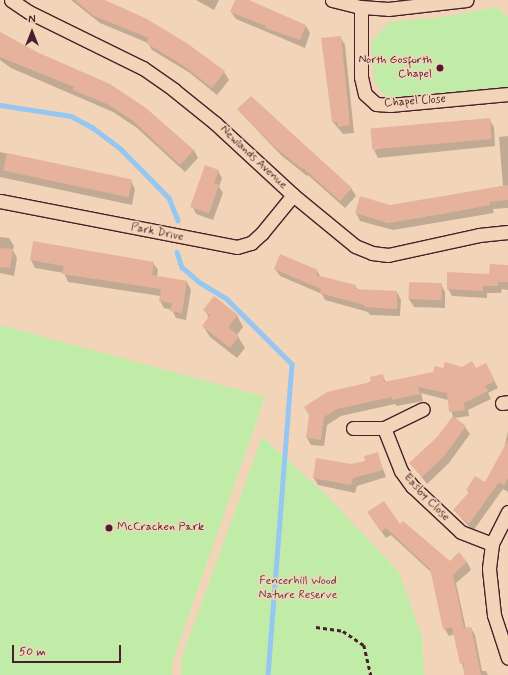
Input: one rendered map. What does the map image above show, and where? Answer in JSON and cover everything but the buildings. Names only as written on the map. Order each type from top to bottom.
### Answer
[{"type":"street","name":"Newlands Avenue","points":[[11,0],[29,12],[143,68],[215,123],[293,195],[355,246],[372,253],[402,254],[479,235],[508,232]]},
{"type":"street","points":[[332,0],[361,7],[395,9],[466,0]]},
{"type":"street","name":"Chapel Close","points":[[361,7],[361,77],[365,94],[376,104],[390,105],[508,94]]},
{"type":"street","name":"Park Drive","points":[[0,201],[237,247],[251,243],[262,233],[293,195]]},
{"type":"street","points":[[353,428],[384,428],[423,409]]},
{"type":"street","name":"Easby Close","points":[[384,428],[401,471],[412,486],[461,532],[492,544]]},
{"type":"street","points":[[508,512],[492,544],[490,569],[491,598],[508,658]]},
{"type":"path","points":[[316,627],[343,631],[364,645],[371,675]]},
{"type":"green space","points":[[497,7],[508,17],[508,90],[396,100],[381,92],[374,80],[371,43],[389,22],[444,17]]},
{"type":"green space","name":"McCracken Park","points":[[0,325],[265,397],[173,660],[172,675],[0,675]]},
{"type":"green space","name":"Fencerhill Wood Nature Reserve","points":[[262,437],[324,493],[399,572],[422,637],[424,675],[181,675],[182,657]]},
{"type":"waterway","points":[[0,105],[71,116],[92,127],[121,149],[169,198],[178,220]]},
{"type":"waterway","points":[[177,252],[182,267],[199,282],[226,298],[292,364],[268,675]]},
{"type":"place","name":"North Gosforth Chapel","points":[[440,68]]},
{"type":"place","name":"McCracken Park","points":[[109,528]]}]
